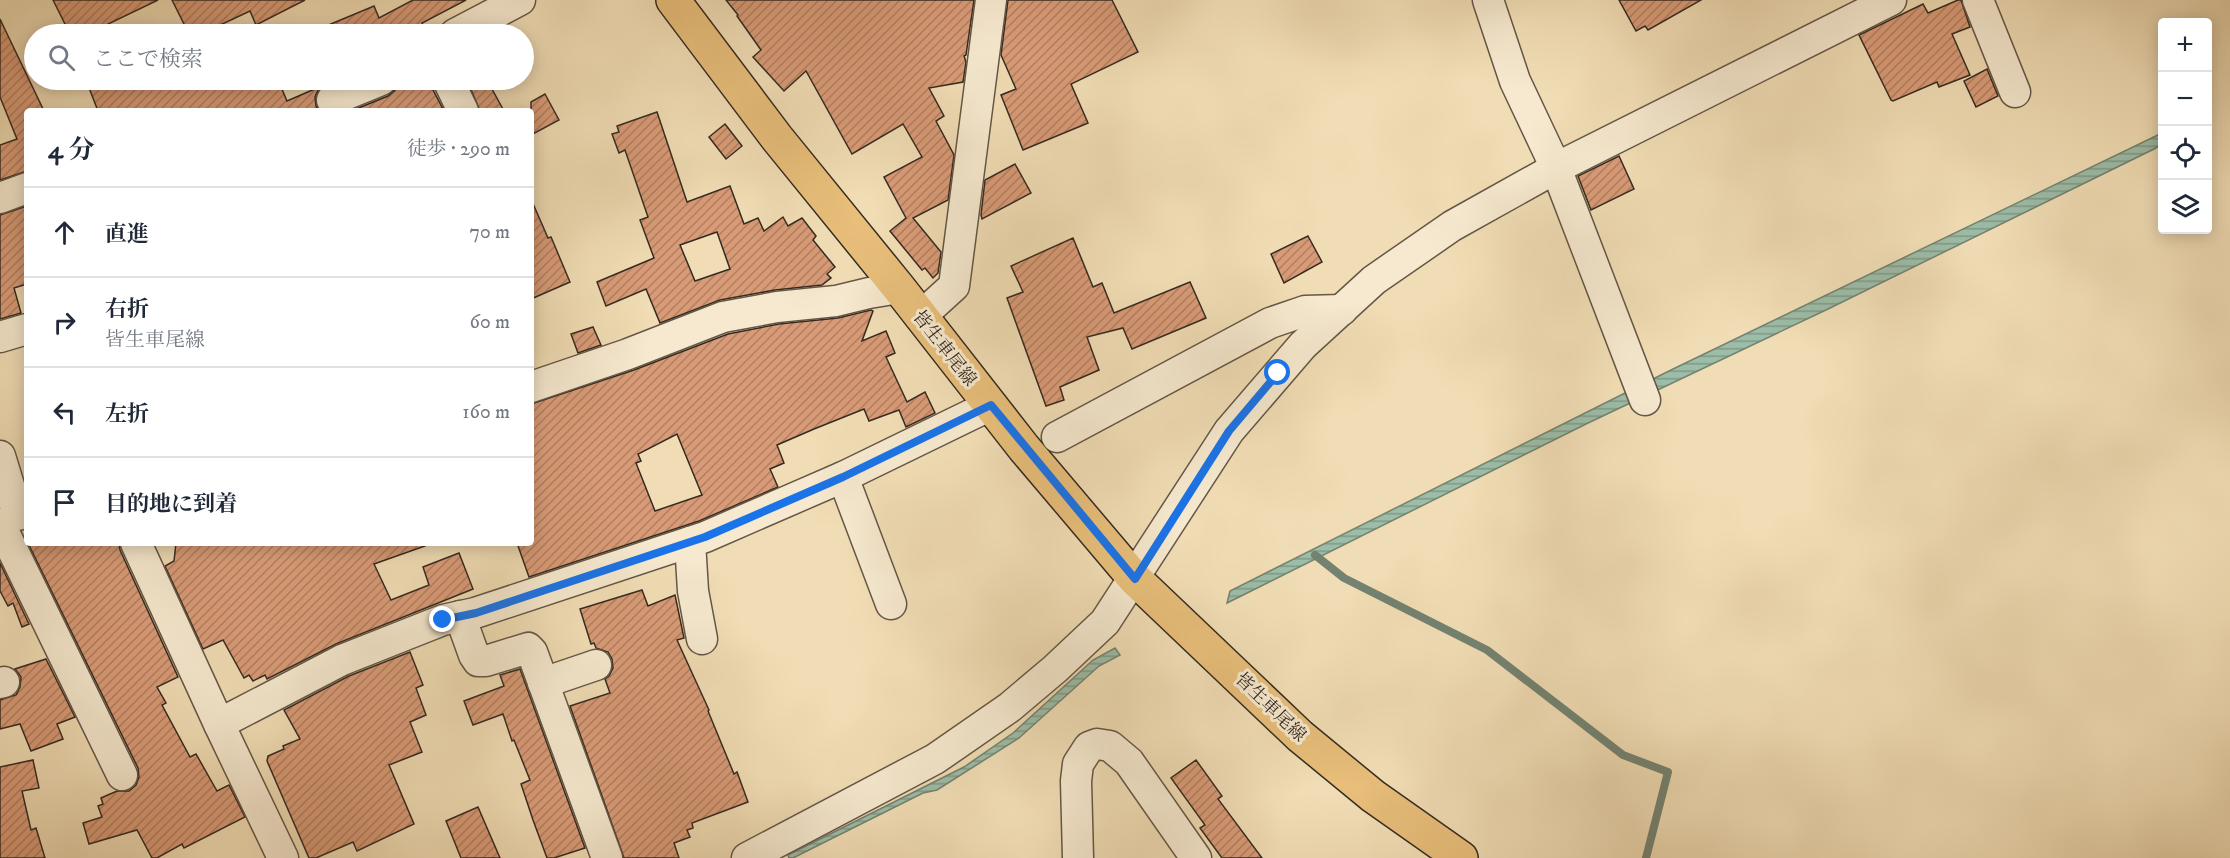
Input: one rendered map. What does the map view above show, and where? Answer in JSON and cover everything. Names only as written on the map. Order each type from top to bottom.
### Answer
[{"type":"main road","name":"皆生車尾線","points":[[673,0],[777,138],[991,405],[1135,579],[1300,736],[1373,796],[1461,858]]},
{"type":"street","points":[[474,24],[520,0]]},
{"type":"street","points":[[920,317],[954,286],[991,0]]},
{"type":"street","points":[[1488,0],[1515,81],[1556,168],[1640,389]]},
{"type":"street","points":[[753,857],[935,759],[1010,707],[1105,622],[1229,431],[1303,345],[1374,280],[1452,226],[1556,168],[1891,0]]},
{"type":"street","points":[[1978,0],[2016,92]]},
{"type":"street","points":[[332,100],[356,90]]},
{"type":"street","points":[[453,90],[462,108]]},
{"type":"street","points":[[0,198],[24,189]]},
{"type":"street","points":[[534,377],[723,317],[836,301],[899,288]]},
{"type":"street","points":[[1057,437],[1270,324],[1305,311],[1342,310]]},
{"type":"street","points":[[0,337],[24,330]]},
{"type":"street","points":[[219,724],[342,660],[443,620],[476,613],[690,542],[843,477],[991,405]]},
{"type":"street","points":[[0,456],[11,518],[122,775]]},
{"type":"street","points":[[843,477],[891,604]]},
{"type":"street","points":[[690,542],[693,591],[702,639]]},
{"type":"street","points":[[137,546],[219,724],[284,858]]},
{"type":"street","points":[[460,616],[478,661],[486,661],[528,648],[532,652],[606,858]]},
{"type":"street","points":[[543,683],[596,665]]},
{"type":"street","points":[[1078,858],[1076,781],[1078,764],[1089,747],[1097,744],[1110,746],[1129,762],[1196,858]]},
{"type":"shaded area","points":[[2158,135],[2158,146],[2154,149],[1828,309],[1586,424],[1227,603],[1230,591],[1671,370]]},
{"type":"shaded area","points":[[1115,648],[1120,655],[1099,666],[1019,738],[937,790],[923,793],[789,858],[788,855],[964,767],[1013,733],[1093,660]]},
{"type":"building","points":[[53,0],[158,0],[108,24],[65,24]]},
{"type":"building","points":[[172,0],[305,0],[258,24],[256,24],[250,11],[222,24],[184,24]]},
{"type":"building","points":[[413,0],[466,0],[423,24],[331,24],[374,6],[379,18]]},
{"type":"building","points":[[726,0],[974,0],[964,56],[966,62],[963,82],[929,88],[944,116],[936,121],[954,155],[948,200],[913,218],[941,252],[938,273],[933,278],[925,268],[922,270],[890,231],[906,218],[884,177],[922,157],[903,124],[852,154],[806,71],[784,91],[753,57],[761,50]]},
{"type":"building","points":[[1008,0],[1112,0],[1138,52],[1071,84],[1088,123],[1023,150],[1001,95],[1016,89],[1001,55]]},
{"type":"building","points":[[1619,0],[1701,0],[1648,30],[1645,26],[1636,31]]},
{"type":"building","points":[[1961,0],[1970,27],[1952,34],[1970,75],[1939,87],[1937,82],[1891,100],[1859,35],[1923,4],[1928,13]]},
{"type":"building","points":[[0,19],[24,69],[24,90],[34,90],[43,108],[24,108],[24,172],[0,180],[0,145],[17,139],[0,97]]},
{"type":"building","points":[[1987,69],[1998,96],[1976,107],[1964,81]]},
{"type":"building","points":[[90,90],[282,90],[287,101],[312,90],[318,90],[315,97],[317,108],[97,108]]},
{"type":"building","points":[[395,90],[433,90],[442,108],[358,108],[388,96]]},
{"type":"building","points":[[471,90],[492,90],[502,108],[479,108]]},
{"type":"building","points":[[545,94],[559,120],[534,133],[534,108],[531,108],[531,102]]},
{"type":"building","points":[[657,112],[687,202],[730,186],[744,224],[758,218],[764,231],[783,217],[788,226],[802,218],[816,236],[813,240],[835,267],[827,274],[831,278],[822,285],[775,290],[720,300],[660,323],[646,289],[606,306],[597,282],[654,258],[640,220],[648,217],[625,150],[619,153],[612,134],[619,132],[617,126]],"holes":[[[717,232],[730,269],[695,281],[680,245]]]},
{"type":"building","points":[[725,124],[742,146],[726,159],[709,137]]},
{"type":"building","points":[[1619,156],[1634,189],[1591,210],[1578,176]]},
{"type":"building","points":[[1015,164],[1031,193],[982,219],[985,180]]},
{"type":"building","points":[[534,206],[548,238],[551,237],[570,282],[534,298]]},
{"type":"building","points":[[24,207],[24,285],[14,288],[21,313],[0,319],[0,215]]},
{"type":"building","points":[[1308,236],[1322,262],[1284,283],[1271,254]]},
{"type":"building","points":[[1073,238],[1093,287],[1102,283],[1114,313],[1190,282],[1206,318],[1132,349],[1123,328],[1087,337],[1099,370],[1060,387],[1064,400],[1046,406],[1007,298],[1023,292],[1011,266]]},
{"type":"building","points":[[873,311],[862,341],[886,331],[895,353],[886,357],[907,402],[925,392],[935,413],[906,427],[899,410],[869,421],[864,409],[814,429],[777,445],[784,463],[770,469],[778,487],[699,521],[529,577],[518,546],[534,546],[534,403],[634,370],[728,334],[779,324],[838,318]],"holes":[[[677,434],[702,495],[655,511],[636,463],[641,461],[638,454]]]},
{"type":"building","points":[[593,327],[601,345],[578,353],[571,334]]},
{"type":"building","points":[[29,546],[119,546],[178,677],[157,687],[166,703],[162,705],[190,757],[196,754],[217,791],[229,785],[245,817],[184,848],[182,844],[157,858],[152,858],[137,830],[89,844],[83,823],[102,817],[98,806],[103,804],[101,798],[117,791],[129,791],[136,785],[139,777],[138,768]]},
{"type":"building","points":[[176,546],[425,546],[374,564],[391,600],[429,585],[423,567],[459,553],[473,589],[336,644],[267,679],[265,675],[253,681],[249,675],[244,678],[223,640],[203,649],[165,566],[174,561]]},
{"type":"building","points":[[0,563],[29,624],[22,627],[13,603],[8,606],[0,591]]},
{"type":"building","points":[[642,590],[648,606],[675,595],[684,638],[677,640],[709,710],[734,774],[737,772],[748,802],[692,823],[693,828],[687,830],[690,837],[674,843],[679,858],[624,858],[570,706],[610,693],[605,679],[613,668],[608,652],[596,648],[594,643],[591,644],[580,609]]},
{"type":"building","points":[[410,652],[423,685],[416,688],[426,715],[410,722],[422,752],[389,765],[414,824],[357,851],[353,842],[316,858],[309,858],[267,761],[268,756],[284,749],[283,746],[300,739],[284,710],[349,676]]},
{"type":"building","points":[[46,659],[75,717],[57,724],[63,739],[31,751],[20,724],[0,729],[0,700],[16,695],[20,687],[21,677],[15,669]]},
{"type":"building","points":[[520,669],[585,848],[554,858],[547,858],[533,820],[521,784],[530,780],[514,740],[512,741],[503,714],[473,725],[464,701],[504,686],[500,675]]},
{"type":"building","points":[[33,760],[39,788],[22,791],[31,830],[36,828],[45,858],[0,858],[0,767]]},
{"type":"building","points":[[1196,760],[1222,796],[1218,799],[1262,858],[1222,858],[1200,828],[1205,825],[1171,778]]},
{"type":"building","points":[[478,807],[500,858],[461,858],[446,821]]},
{"type":"waterway","points":[[1315,555],[1344,578],[1487,650],[1623,755],[1668,772],[1646,858]]},
{"type":"route","points":[[443,620],[476,613],[705,537],[843,477],[991,405],[1024,448],[1135,579],[1229,431],[1278,373]]}]
